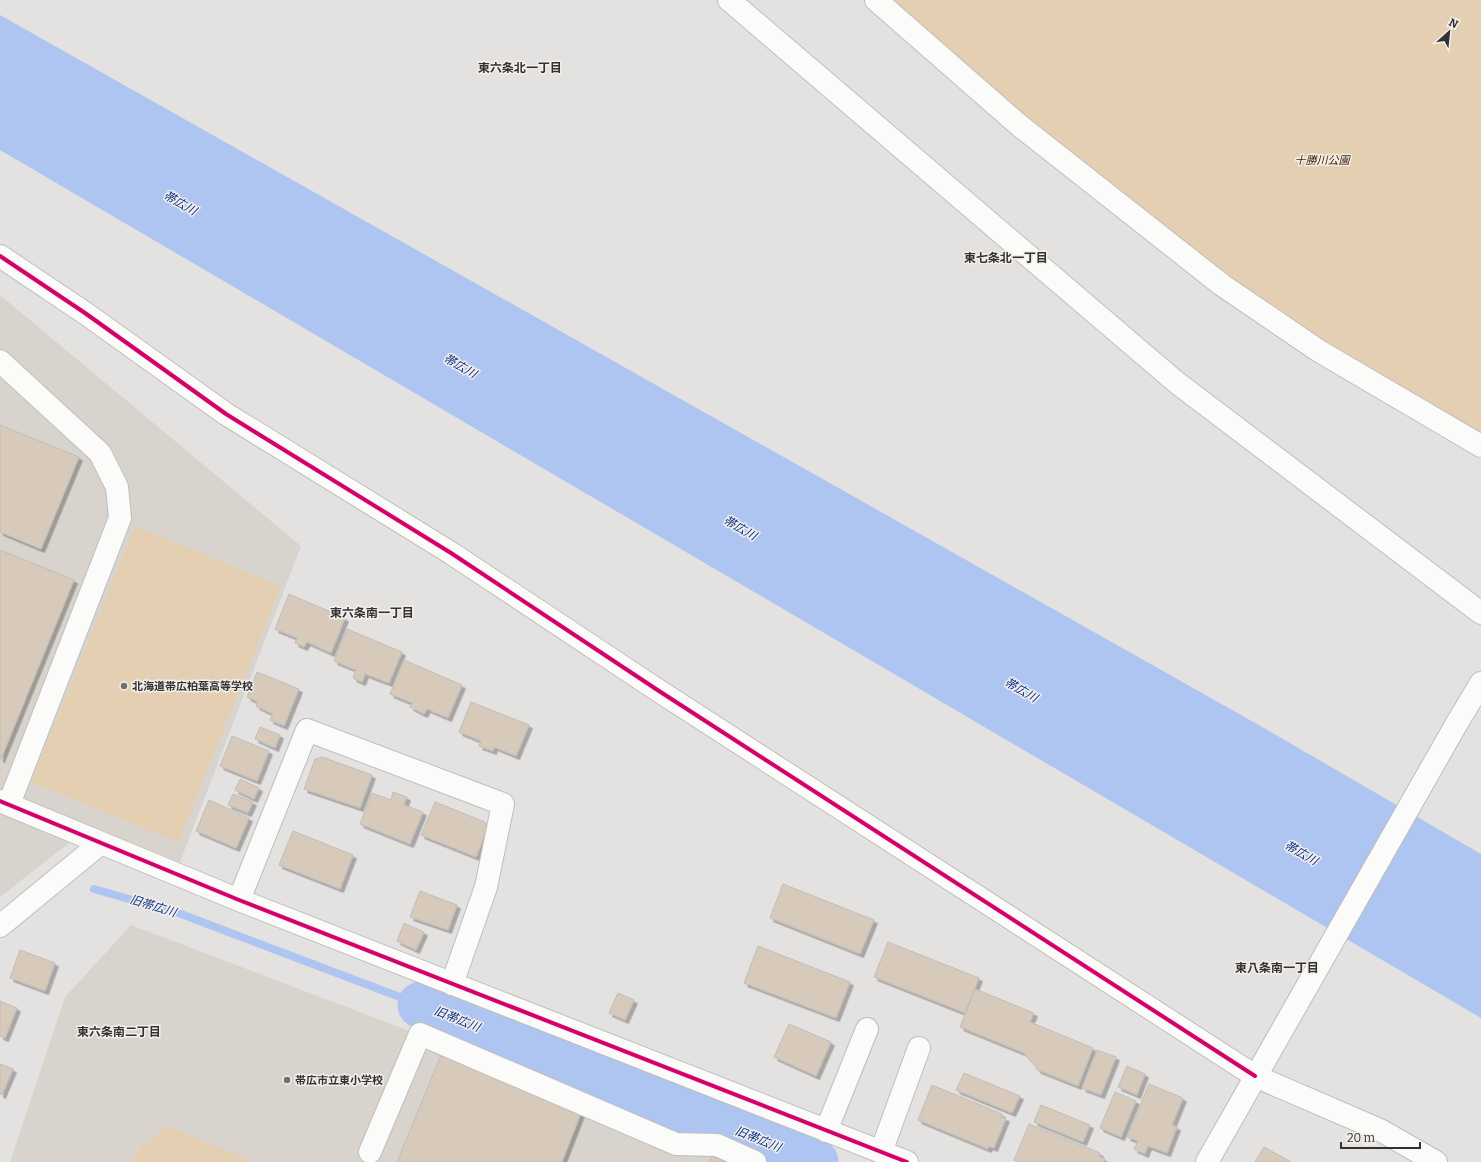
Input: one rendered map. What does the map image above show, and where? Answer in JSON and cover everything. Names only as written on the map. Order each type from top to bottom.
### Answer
[{"type":"street","points":[[729,0],[1176,382],[1481,613]]},
{"type":"street","points":[[876,0],[1020,126],[1222,285],[1318,351],[1481,446]]},
{"type":"street","points":[[0,256],[85,313],[226,414],[451,553],[666,695],[1259,1069],[1380,1130],[1436,1162]]},
{"type":"street","points":[[0,361],[100,453],[117,487],[120,518],[4,803],[239,900],[907,1162]]},
{"type":"street","points":[[1207,1162],[1481,683]]},
{"type":"street","points":[[239,900],[307,730],[503,804],[486,887],[452,984]]},
{"type":"street","points":[[0,926],[101,842]]},
{"type":"street","points":[[826,1131],[867,1029]]},
{"type":"street","points":[[370,1152],[420,1034],[676,1144],[717,1145],[755,1162]]},
{"type":"street","points":[[881,1152],[919,1048]]},
{"type":"shaded area","name":"北海道帯広柏葉高等学校","points":[[0,295],[301,546],[180,862],[91,826],[0,897]]},
{"type":"shaded area","name":"帯広市立東小学校","points":[[131,925],[754,1162],[10,1162],[65,997]]},
{"type":"green space","name":"十勝川公園","points":[[876,0],[1481,0],[1481,446],[1319,351]]},
{"type":"green space","points":[[135,526],[281,586],[178,842],[31,782]]},
{"type":"green space","points":[[168,1126],[254,1162],[131,1162],[141,1146]]},
{"type":"water","name":"帯広川","points":[[0,15],[1264,728],[1481,854],[1481,1018],[0,150]]},
{"type":"building","points":[[0,425],[79,457],[41,549],[0,532]]},
{"type":"building","points":[[0,550],[74,580],[1,759],[0,759]]},
{"type":"building","points":[[289,594],[345,618],[331,653],[307,642],[304,647],[295,643],[297,638],[275,629]]},
{"type":"building","points":[[347,629],[402,652],[389,683],[365,674],[362,682],[353,678],[356,670],[334,661]]},
{"type":"building","points":[[404,660],[462,685],[448,718],[427,709],[424,714],[410,707],[412,703],[390,694]]},
{"type":"building","points":[[257,672],[299,689],[284,726],[270,720],[273,714],[256,706],[258,702],[247,697]]},
{"type":"building","points":[[471,702],[529,725],[516,756],[494,747],[493,751],[479,746],[481,741],[459,732]]},
{"type":"building","points":[[260,727],[280,735],[275,748],[255,739]]},
{"type":"building","points":[[232,736],[269,751],[257,781],[220,766]]},
{"type":"building","points":[[322,757],[372,775],[360,808],[304,789],[315,759]]},
{"type":"building","points":[[240,779],[259,788],[254,799],[235,790]]},
{"type":"building","points":[[393,792],[407,797],[404,805],[423,812],[410,844],[360,824],[372,793],[391,800]]},
{"type":"building","points":[[233,794],[253,802],[248,813],[228,805]]},
{"type":"building","points":[[209,800],[249,818],[236,848],[196,831]]},
{"type":"building","points":[[435,802],[485,822],[487,829],[476,857],[421,835]]},
{"type":"building","points":[[293,831],[353,855],[340,889],[279,865]]},
{"type":"building","points":[[783,884],[874,920],[860,954],[770,918]]},
{"type":"building","points":[[420,891],[457,905],[448,930],[410,917]]},
{"type":"building","points":[[404,923],[424,932],[416,950],[397,941]]},
{"type":"building","points":[[888,942],[979,978],[965,1013],[874,977]]},
{"type":"building","points":[[758,946],[850,982],[836,1018],[744,983]]},
{"type":"building","points":[[20,950],[55,963],[45,991],[10,978]]},
{"type":"building","points":[[975,989],[1034,1013],[1030,1022],[1093,1048],[1078,1086],[1038,1070],[1024,1053],[960,1027]]},
{"type":"building","points":[[618,993],[634,1000],[625,1020],[609,1013]]},
{"type":"building","points":[[0,1001],[17,1008],[5,1038],[0,1036]]},
{"type":"building","points":[[789,1024],[831,1042],[816,1076],[774,1057]]},
{"type":"building","points":[[1097,1050],[1116,1057],[1101,1095],[1082,1088]]},
{"type":"building","points":[[442,1053],[581,1113],[562,1162],[397,1162]]},
{"type":"building","points":[[0,1064],[13,1069],[2,1095],[0,1094]]},
{"type":"building","points":[[1127,1066],[1145,1074],[1137,1095],[1118,1087]]},
{"type":"building","points":[[964,1073],[1020,1096],[1012,1113],[956,1090]]},
{"type":"building","points":[[1149,1084],[1183,1098],[1172,1125],[1177,1127],[1167,1153],[1148,1146],[1145,1154],[1134,1149],[1138,1141],[1127,1137]]},
{"type":"building","points":[[932,1085],[1002,1114],[1001,1117],[1006,1118],[994,1148],[989,1146],[988,1149],[918,1120]]},
{"type":"building","points":[[1115,1092],[1136,1101],[1121,1137],[1100,1128]]},
{"type":"building","points":[[1041,1105],[1090,1125],[1083,1142],[1034,1122]]},
{"type":"building","points":[[1029,1124],[1100,1153],[1099,1156],[1105,1159],[1104,1162],[1020,1162],[1014,1160]]},
{"type":"building","points":[[1264,1147],[1291,1162],[1255,1162]]},
{"type":"building","points":[[712,1156],[726,1162],[709,1162]]},
{"type":"waterway","name":"旧帯広川","points":[[94,889],[181,914],[421,1005]]},
{"type":"waterway","name":"旧帯広川","points":[[421,1005],[815,1162]]},
{"type":"cycle path","points":[[0,256],[85,313],[226,414],[451,553],[659,691],[1255,1076]]},
{"type":"cycle path","points":[[0,801],[239,900],[907,1162]]},
{"type":"place","name":"北海道帯広柏葉高等学校","points":[[124,686]]},
{"type":"place","name":"帯広市立東小学校","points":[[287,1080]]},
{"type":"district","name":"東六条北一丁目","points":[[520,68]]},
{"type":"district","name":"東七条北一丁目","points":[[1006,258]]},
{"type":"district","name":"東六条南一丁目","points":[[372,613]]},
{"type":"district","name":"東八条南一丁目","points":[[1277,968]]},
{"type":"district","name":"東六条南二丁目","points":[[119,1032]]}]
